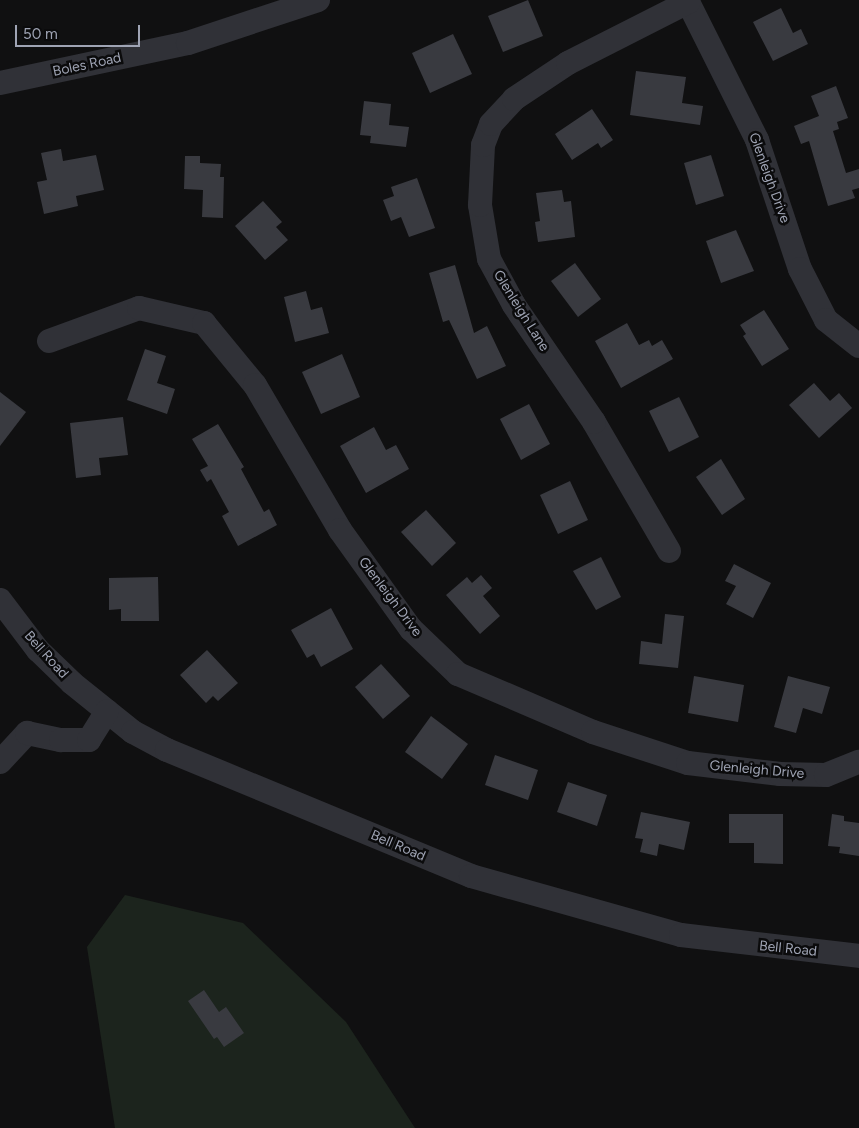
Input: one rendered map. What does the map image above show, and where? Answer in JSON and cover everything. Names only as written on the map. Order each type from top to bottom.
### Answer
[{"type":"street","name":"Boles Road","points":[[0,83],[188,42],[318,0]]},
{"type":"street","name":"Glenleigh Drive","points":[[687,1],[757,140],[804,277],[826,320],[859,346]]},
{"type":"street","name":"Glenleigh Lane","points":[[669,551],[594,422],[514,305],[489,259],[480,205],[482,145],[492,124],[514,98],[568,63],[687,1]]},
{"type":"street","name":"Glenleigh Drive","points":[[49,341],[139,308],[204,323],[255,385],[340,530],[411,629],[458,674],[593,732],[688,763],[780,774],[826,775],[859,762]]},
{"type":"street","name":"Bell Road","points":[[0,600],[38,650],[72,683],[133,732],[167,750],[471,876],[681,936],[859,956]]},
{"type":"street","points":[[0,762],[27,733],[61,740],[89,740],[107,711]]},
{"type":"shaded area","points":[[125,895],[243,923],[346,1022],[415,1128],[115,1128],[87,947]]},
{"type":"building","points":[[528,0],[543,36],[503,52],[488,16]]},
{"type":"building","points":[[781,8],[793,33],[801,29],[808,44],[773,61],[753,22]]},
{"type":"building","points":[[453,34],[472,74],[430,93],[412,53]]},
{"type":"building","points":[[636,71],[686,77],[682,103],[703,106],[700,125],[630,115]]},
{"type":"building","points":[[836,86],[848,118],[837,122],[839,129],[833,131],[846,173],[859,169],[859,188],[852,190],[855,198],[828,206],[809,141],[801,144],[794,126],[819,116],[811,96]]},
{"type":"building","points":[[364,101],[391,104],[389,125],[409,127],[406,147],[370,143],[371,136],[360,135]]},
{"type":"building","points":[[592,109],[613,140],[601,148],[598,143],[572,160],[555,134]]},
{"type":"building","points":[[61,149],[63,161],[96,155],[104,190],[76,196],[78,206],[44,214],[37,182],[47,180],[41,153]]},
{"type":"building","points":[[711,155],[724,196],[696,205],[684,163]]},
{"type":"building","points":[[185,156],[200,156],[200,163],[221,164],[220,177],[224,177],[223,218],[202,217],[203,190],[184,189]]},
{"type":"building","points":[[417,178],[435,228],[409,237],[401,217],[391,221],[383,200],[394,196],[391,187]]},
{"type":"building","points":[[562,190],[564,202],[571,201],[575,237],[538,242],[535,222],[540,221],[536,193]]},
{"type":"building","points":[[263,201],[282,222],[276,227],[288,240],[265,260],[235,226]]},
{"type":"building","points":[[736,230],[754,271],[721,283],[706,241]]},
{"type":"building","points":[[575,263],[601,299],[578,317],[551,281]]},
{"type":"building","points":[[455,265],[474,333],[487,326],[506,366],[477,379],[449,320],[443,322],[429,273]]},
{"type":"building","points":[[306,291],[311,310],[322,307],[329,333],[295,342],[284,297]]},
{"type":"building","points":[[764,310],[789,349],[762,366],[743,336],[746,334],[740,325]]},
{"type":"building","points":[[627,323],[639,345],[649,340],[652,346],[662,340],[673,359],[621,388],[595,341]]},
{"type":"building","points":[[145,349],[166,356],[157,383],[175,389],[167,414],[127,400]]},
{"type":"building","points":[[342,354],[360,397],[321,414],[302,372]]},
{"type":"building","points":[[814,383],[830,401],[839,393],[852,408],[819,438],[789,405]]},
{"type":"building","points":[[0,392],[26,412],[0,446]]},
{"type":"building","points":[[679,397],[699,437],[669,452],[649,411]]},
{"type":"building","points":[[529,404],[550,444],[521,460],[500,419]]},
{"type":"building","points":[[123,417],[128,455],[99,458],[101,475],[76,478],[70,423]]},
{"type":"building","points":[[218,424],[244,467],[241,469],[264,512],[269,509],[277,525],[238,546],[222,516],[229,512],[211,479],[207,482],[200,470],[208,466],[192,439]]},
{"type":"building","points":[[374,427],[386,450],[396,445],[409,469],[366,493],[340,446]]},
{"type":"building","points":[[721,459],[745,499],[722,515],[696,477]]},
{"type":"building","points":[[570,481],[588,520],[558,534],[540,495]]},
{"type":"building","points":[[426,510],[456,543],[432,566],[401,532]]},
{"type":"building","points":[[601,557],[621,597],[596,610],[573,571]]},
{"type":"building","points":[[734,564],[771,583],[753,618],[726,604],[736,586],[725,581]]},
{"type":"building","points":[[481,575],[492,588],[483,596],[500,616],[480,634],[446,595],[467,577],[472,583]]},
{"type":"building","points":[[158,577],[159,621],[121,621],[121,609],[109,610],[109,578]]},
{"type":"building","points":[[331,608],[353,649],[321,667],[314,654],[307,658],[291,630]]},
{"type":"building","points":[[665,614],[684,616],[678,668],[639,664],[641,641],[662,644]]},
{"type":"building","points":[[207,650],[238,683],[218,701],[213,696],[206,703],[180,675]]},
{"type":"building","points":[[381,664],[410,696],[383,719],[355,687]]},
{"type":"building","points":[[694,676],[744,685],[738,722],[688,713]]},
{"type":"building","points":[[788,676],[830,687],[822,714],[803,708],[796,733],[774,727]]},
{"type":"building","points":[[431,716],[468,744],[442,779],[405,752]]},
{"type":"building","points":[[495,755],[538,770],[528,800],[485,785]]},
{"type":"building","points":[[568,782],[607,795],[597,826],[557,812]]},
{"type":"building","points":[[641,812],[690,822],[684,850],[659,844],[657,856],[640,852],[643,839],[635,838]]},
{"type":"building","points":[[729,814],[783,814],[783,864],[754,863],[754,843],[729,843]]},
{"type":"building","points":[[832,814],[844,816],[844,821],[859,823],[859,856],[839,853],[840,847],[828,846]]},
{"type":"building","points":[[204,990],[219,1012],[226,1007],[244,1033],[224,1047],[217,1037],[214,1039],[188,1001]]}]
